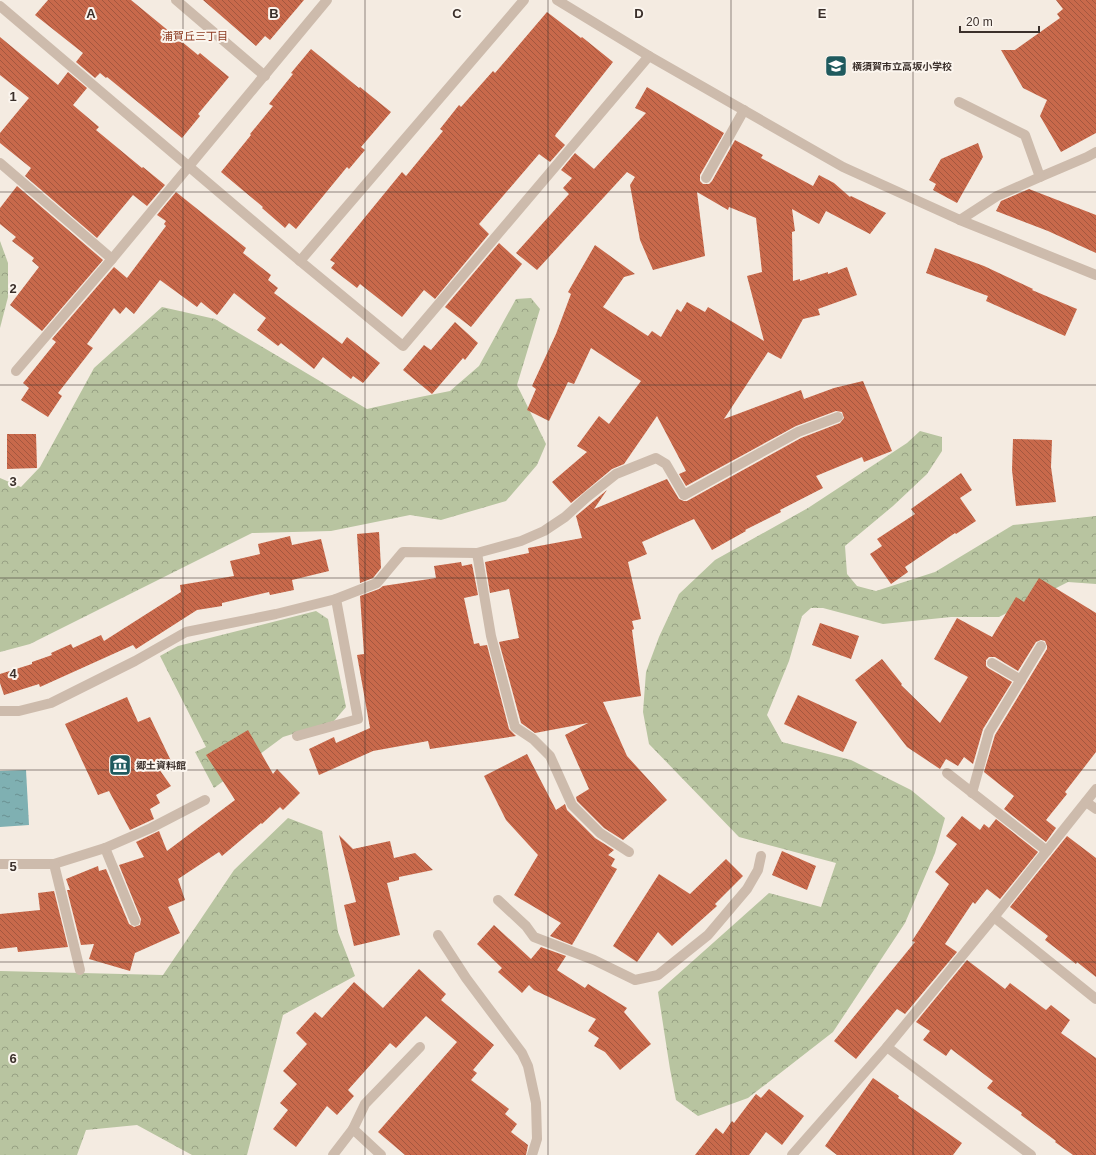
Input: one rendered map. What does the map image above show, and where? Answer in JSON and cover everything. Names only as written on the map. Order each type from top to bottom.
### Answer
[{"type":"street","points":[[176,0],[265,76]]},
{"type":"street","points":[[16,371],[112,259],[327,0]]},
{"type":"street","points":[[300,261],[524,0]]},
{"type":"street","points":[[557,0],[649,56],[843,167],[960,220],[1096,275]]},
{"type":"street","points":[[0,6],[300,261],[403,346],[649,56]]},
{"type":"street","points":[[959,102],[1025,135],[1040,177]]},
{"type":"street","points":[[706,178],[744,110]]},
{"type":"street","points":[[960,220],[998,196],[1096,152]]},
{"type":"street","points":[[0,163],[112,259]]},
{"type":"street","points":[[0,711],[19,711],[51,703],[135,661],[186,632],[276,614],[336,599],[377,584],[403,552],[478,553],[521,541],[544,531],[565,517],[616,474],[656,458],[666,464],[684,495],[798,432],[838,417]]},
{"type":"street","points":[[478,553],[491,636],[515,727],[533,739],[550,756],[572,805],[600,833],[629,852]]},
{"type":"street","points":[[297,736],[358,719],[336,599]]},
{"type":"street","points":[[972,793],[990,732],[1041,646]]},
{"type":"street","points":[[992,663],[1021,680]]},
{"type":"street","points":[[947,773],[1047,851]]},
{"type":"street","points":[[795,1154],[887,1047],[994,917],[1096,789]]},
{"type":"street","points":[[0,864],[54,864],[104,848],[151,828],[205,800]]},
{"type":"street","points":[[1086,802],[1096,810]]},
{"type":"street","points":[[104,848],[135,921]]},
{"type":"street","points":[[498,900],[526,926],[534,936],[594,960],[635,980],[658,975],[708,935],[747,889],[758,870],[761,856]]},
{"type":"street","points":[[54,864],[80,970]]},
{"type":"street","points":[[994,917],[1096,999]]},
{"type":"street","points":[[438,935],[466,978],[522,1053],[528,1066],[536,1102],[537,1139],[532,1155]]},
{"type":"street","points":[[333,1155],[353,1129],[365,1104],[420,1047]]},
{"type":"street","points":[[887,1047],[1031,1155]]},
{"type":"street","points":[[353,1129],[381,1155]]},
{"type":"green space","points":[[0,241],[8,263],[8,297],[0,328]]},
{"type":"green space","points":[[531,298],[540,309],[517,385],[546,444],[537,465],[506,501],[441,520],[410,515],[331,531],[252,533],[30,644],[0,652],[0,478],[21,487],[40,467],[94,368],[162,307],[215,319],[367,409],[450,391],[479,366],[516,299]]},
{"type":"green space","points":[[920,431],[942,437],[942,451],[927,474],[893,506],[845,546],[847,574],[857,586],[876,591],[935,572],[1013,525],[1096,516],[1096,584],[1068,582],[999,617],[951,617],[883,624],[823,608],[811,608],[802,616],[789,661],[767,715],[782,742],[851,760],[911,790],[945,818],[935,853],[905,923],[833,1032],[748,1098],[698,1116],[676,1100],[658,992],[769,893],[821,907],[836,863],[739,837],[649,744],[643,712],[646,672],[659,637],[679,594],[715,560],[808,508],[907,443]]},
{"type":"green space","points":[[316,611],[328,619],[346,707],[334,721],[283,737],[214,788],[195,752],[206,747],[160,656],[178,646]]},
{"type":"green space","points":[[288,818],[322,831],[338,932],[355,976],[283,1015],[247,1155],[192,1155],[137,1125],[86,1130],[77,1155],[0,1155],[0,971],[163,975],[234,870]]},
{"type":"water","points":[[26,770],[29,825],[0,827],[0,771]]},
{"type":"building","points":[[48,0],[131,0],[198,55],[200,53],[229,77],[198,114],[200,116],[182,138],[107,77],[106,78],[100,73],[95,78],[76,62],[83,53],[35,15]]},
{"type":"building","points":[[203,0],[304,0],[270,40],[265,36],[256,46]]},
{"type":"building","points":[[1056,0],[1096,0],[1096,133],[1061,152],[1040,116],[1047,100],[1023,88],[1001,50],[1015,50],[1060,18],[1057,14],[1063,9]]},
{"type":"building","points":[[547,12],[581,38],[582,37],[613,62],[556,134],[555,136],[565,145],[550,162],[539,154],[479,224],[489,234],[435,299],[424,290],[402,317],[360,284],[357,288],[331,268],[335,263],[330,260],[402,172],[406,176],[443,131],[440,129],[459,105],[461,107],[493,71],[495,73]]},
{"type":"building","points":[[0,37],[58,85],[68,72],[87,88],[73,105],[99,127],[96,130],[165,185],[147,206],[133,195],[97,238],[25,176],[31,168],[0,143],[0,133],[29,98],[0,75]]},
{"type":"building","points":[[311,49],[391,112],[361,147],[365,150],[349,169],[347,167],[296,229],[289,223],[285,228],[262,208],[263,207],[221,172],[273,106],[269,104],[293,74],[291,73]]},
{"type":"building","points":[[647,87],[724,133],[700,175],[700,181],[703,184],[709,184],[712,181],[735,140],[763,155],[761,158],[813,186],[819,175],[834,183],[850,197],[851,196],[886,213],[870,234],[826,211],[819,224],[792,209],[795,231],[792,232],[793,281],[800,279],[800,281],[828,272],[828,274],[847,267],[857,295],[818,309],[820,315],[803,319],[781,359],[768,352],[724,419],[801,390],[804,399],[834,388],[863,381],[892,451],[864,462],[862,457],[816,476],[823,488],[780,510],[781,512],[745,530],[746,531],[712,550],[694,519],[642,542],[647,554],[628,562],[641,619],[632,621],[634,629],[632,630],[641,696],[603,702],[627,756],[667,800],[623,840],[604,828],[577,801],[576,797],[589,789],[565,735],[588,723],[535,733],[521,723],[499,642],[519,638],[509,589],[490,593],[485,562],[529,553],[528,548],[582,538],[576,516],[607,490],[594,509],[667,479],[679,499],[687,501],[801,438],[840,423],[844,418],[842,412],[836,411],[796,426],[686,486],[679,474],[686,471],[657,416],[624,464],[612,469],[571,503],[552,482],[587,452],[577,446],[599,416],[609,424],[641,381],[591,348],[574,384],[568,382],[549,421],[527,410],[536,389],[532,386],[556,334],[571,294],[568,292],[595,245],[635,274],[624,277],[603,307],[648,336],[652,331],[661,337],[677,309],[681,312],[687,302],[705,312],[708,307],[764,341],[747,276],[762,272],[756,218],[729,207],[728,210],[697,192],[705,256],[653,270],[640,240],[630,185],[635,177],[627,172],[537,270],[516,253],[569,194],[563,188],[572,178],[561,170],[575,153],[594,169],[646,113],[635,108]]},
{"type":"building","points":[[978,143],[983,157],[957,203],[933,190],[936,184],[929,180],[941,159]]},
{"type":"building","points":[[17,186],[103,260],[42,331],[10,305],[39,267],[32,261],[34,258],[12,241],[16,237],[0,224],[0,208]]},
{"type":"building","points":[[1029,189],[1096,215],[1096,253],[1048,231],[996,211],[1001,201]]},
{"type":"building","points":[[176,192],[246,248],[243,253],[271,275],[268,280],[278,288],[274,293],[342,344],[347,337],[380,363],[363,383],[353,376],[351,379],[323,357],[314,369],[281,343],[278,346],[257,330],[266,318],[234,293],[217,315],[201,302],[197,307],[160,280],[134,314],[126,307],[120,314],[114,308],[87,344],[93,348],[58,393],[62,396],[48,417],[21,400],[29,388],[23,383],[56,342],[52,339],[114,267],[127,278],[166,226],[164,224],[166,221],[157,215]]},
{"type":"building","points":[[499,243],[522,264],[471,327],[445,307]]},
{"type":"building","points":[[935,248],[984,266],[1033,289],[1032,290],[1077,309],[1065,336],[986,301],[988,296],[926,273]]},
{"type":"building","points":[[455,322],[478,343],[465,360],[463,358],[432,394],[403,370],[424,345],[431,350]]},
{"type":"building","points":[[7,434],[36,434],[37,468],[7,469]]},
{"type":"building","points":[[1013,439],[1052,440],[1051,467],[1056,502],[1016,506],[1012,470]]},
{"type":"building","points":[[961,473],[972,490],[960,498],[976,521],[956,534],[955,533],[905,567],[908,572],[891,584],[870,554],[882,546],[877,539],[915,514],[911,509]]},
{"type":"building","points":[[379,532],[381,568],[373,578],[360,583],[357,534]]},
{"type":"building","points":[[290,536],[292,545],[321,539],[329,571],[292,580],[294,590],[270,595],[269,592],[222,603],[222,606],[197,610],[136,649],[133,645],[40,687],[39,684],[4,695],[0,683],[0,674],[32,664],[32,662],[52,655],[51,653],[71,644],[73,648],[101,635],[104,641],[181,592],[180,585],[234,576],[230,561],[260,554],[258,544]]},
{"type":"building","points":[[461,562],[462,566],[472,564],[478,595],[464,598],[474,644],[479,643],[480,646],[487,645],[509,729],[516,736],[430,749],[428,741],[373,751],[319,775],[309,749],[334,737],[336,743],[370,728],[357,655],[364,654],[360,596],[383,586],[436,578],[434,566]]},
{"type":"building","points":[[1039,578],[1096,613],[1096,752],[1065,792],[1067,794],[1046,820],[1056,828],[1046,842],[1004,809],[1014,796],[984,772],[995,735],[1047,649],[1045,641],[1041,640],[1036,642],[1018,671],[995,657],[989,657],[986,660],[986,666],[988,668],[1012,682],[983,729],[973,764],[964,757],[958,766],[946,759],[940,769],[907,747],[855,680],[882,659],[902,684],[901,685],[940,723],[968,677],[934,659],[957,618],[992,637],[1016,597],[1024,602]]},
{"type":"building","points":[[820,623],[859,636],[851,659],[812,645]]},
{"type":"building","points":[[798,695],[857,722],[843,752],[784,724]]},
{"type":"building","points":[[127,697],[138,722],[150,717],[172,763],[159,769],[171,786],[156,795],[160,803],[150,809],[154,819],[130,830],[109,791],[98,795],[65,724]]},
{"type":"building","points":[[248,730],[273,774],[277,769],[300,793],[283,810],[280,807],[262,824],[261,823],[222,856],[219,852],[178,879],[185,900],[168,907],[180,933],[135,953],[130,971],[89,959],[94,944],[81,945],[67,890],[70,890],[66,879],[98,866],[99,871],[106,869],[129,924],[134,927],[140,925],[141,919],[119,865],[144,857],[136,842],[159,831],[167,851],[235,800],[206,755]]},
{"type":"building","points":[[527,754],[556,810],[565,804],[567,810],[595,838],[614,850],[608,855],[615,859],[611,866],[617,869],[572,945],[550,936],[561,923],[514,895],[538,855],[506,820],[484,776]]},
{"type":"building","points":[[962,816],[980,830],[984,824],[989,828],[996,819],[1038,852],[1000,899],[987,889],[975,904],[973,902],[945,944],[957,952],[905,1014],[897,1009],[856,1059],[834,1041],[915,942],[912,941],[949,884],[935,872],[957,844],[946,836]]},
{"type":"building","points":[[339,835],[353,849],[390,841],[394,858],[415,853],[433,870],[399,877],[399,880],[387,883],[400,935],[354,946],[344,905],[356,902]]},
{"type":"building","points":[[1067,836],[1096,858],[1096,977],[1077,962],[1076,964],[1045,940],[1048,936],[1010,907]]},
{"type":"building","points":[[782,851],[816,866],[807,890],[772,875]]},
{"type":"building","points":[[726,859],[743,876],[715,904],[717,906],[672,946],[658,932],[637,962],[613,946],[659,874],[690,894]]},
{"type":"building","points":[[54,891],[68,947],[18,952],[17,947],[0,949],[0,914],[40,910],[38,893]]},
{"type":"building","points":[[494,925],[531,959],[541,947],[566,956],[557,970],[585,988],[588,984],[627,1008],[624,1012],[651,1044],[620,1070],[605,1052],[594,1046],[599,1038],[588,1031],[596,1019],[534,990],[529,985],[522,993],[498,972],[502,968],[477,944]]},
{"type":"building","points":[[967,960],[1005,989],[1010,983],[1046,1010],[1051,1005],[1070,1020],[1061,1033],[1096,1058],[1096,1155],[1073,1155],[1021,1115],[1022,1113],[987,1088],[993,1081],[951,1049],[946,1056],[923,1040],[930,1031],[916,1022]]},
{"type":"building","points":[[419,969],[446,994],[441,1000],[494,1045],[473,1070],[477,1073],[471,1080],[509,1109],[505,1114],[517,1124],[511,1132],[528,1145],[526,1155],[405,1155],[378,1132],[457,1042],[426,1016],[396,1048],[390,1043],[348,1090],[354,1096],[337,1115],[327,1106],[296,1147],[273,1129],[288,1110],[280,1103],[297,1084],[283,1071],[307,1044],[296,1033],[315,1012],[322,1018],[354,982],[383,1008]]},
{"type":"building","points":[[873,1078],[899,1096],[898,1098],[962,1143],[953,1155],[837,1155],[825,1146]]},
{"type":"building","points":[[769,1089],[804,1116],[782,1145],[766,1132],[749,1155],[695,1155],[716,1128],[723,1134],[732,1121],[734,1123],[756,1094],[761,1098]]},
{"type":"place","name":"横須賀市立高坂小学校","points":[[836,66]]},
{"type":"place","name":"郷土資料館","points":[[120,765]]},
{"type":"district","name":"浦賀丘三丁目","points":[[195,36]]}]
